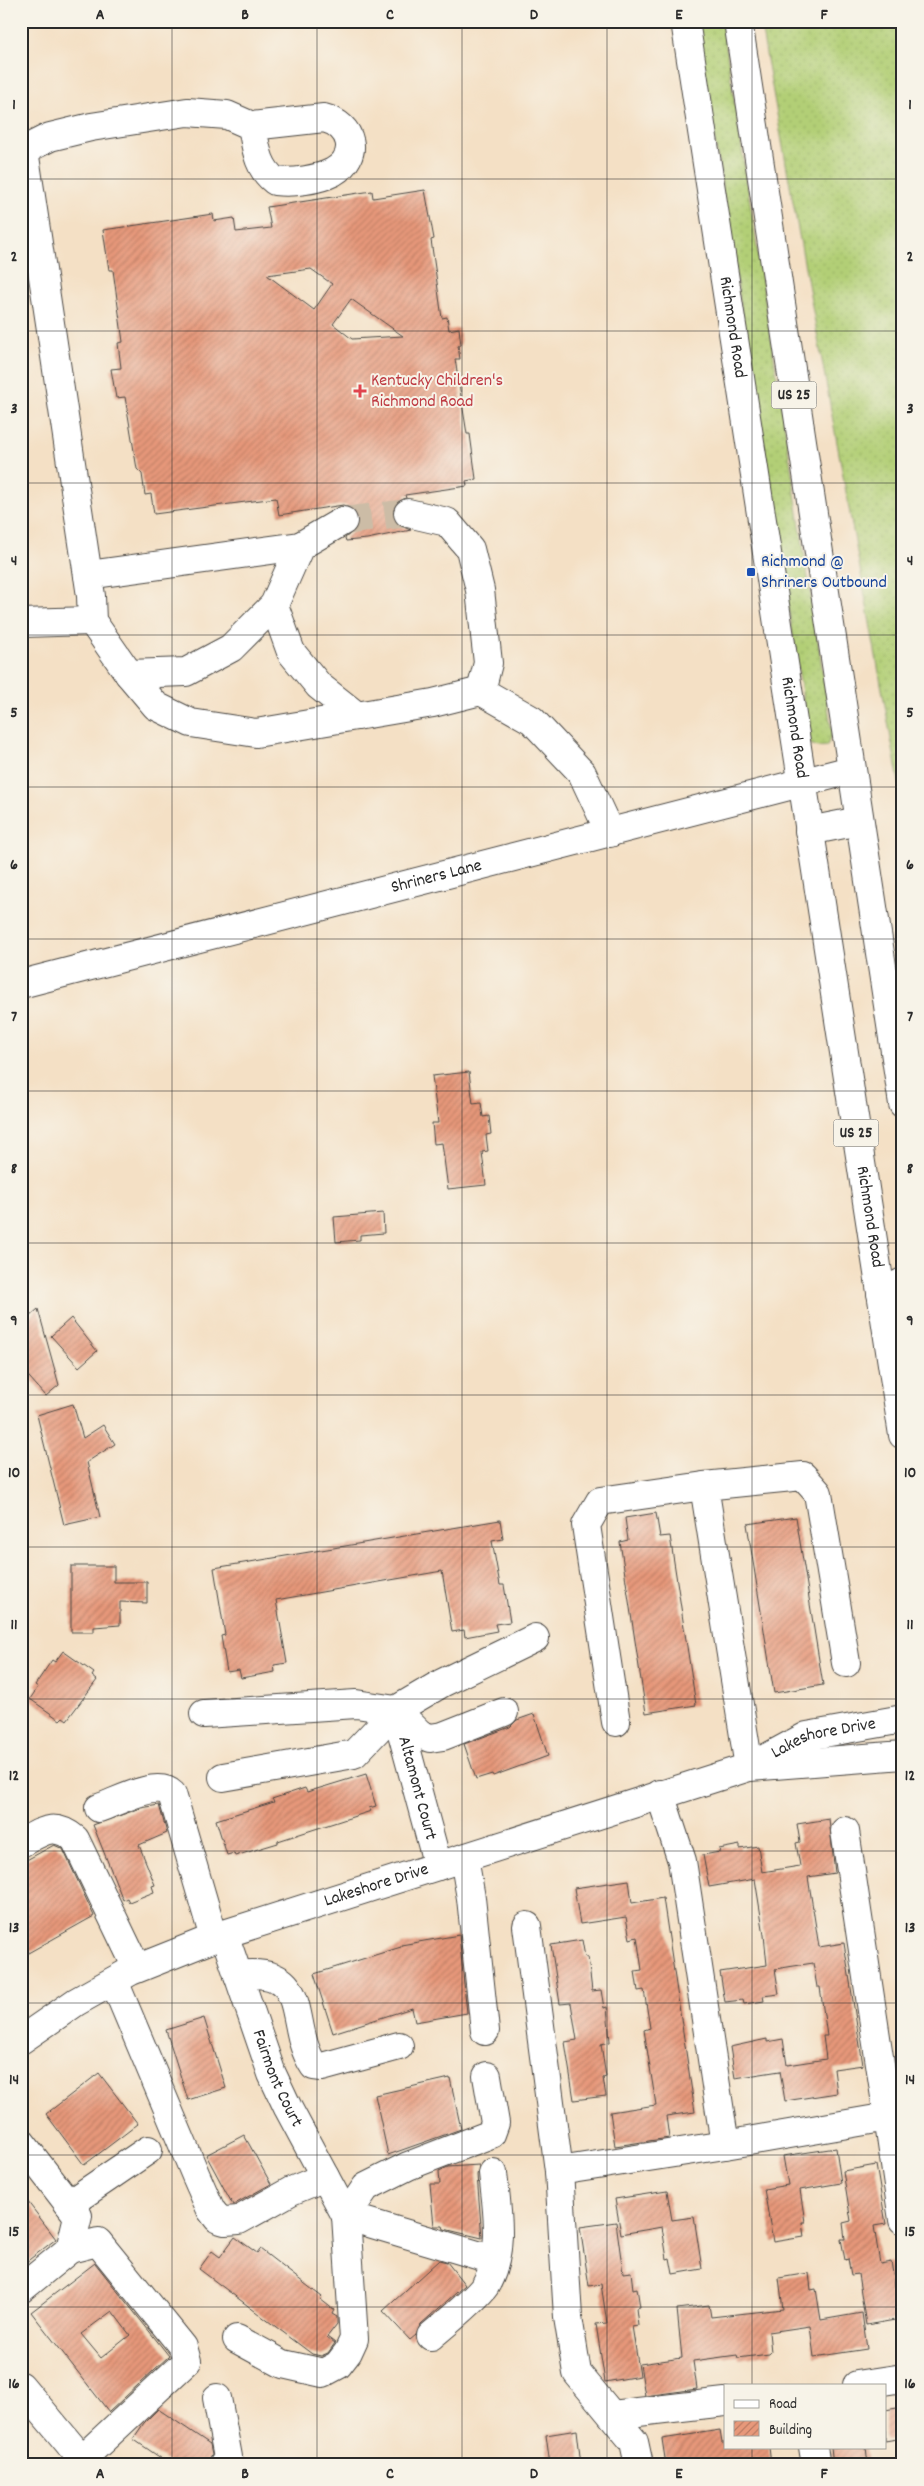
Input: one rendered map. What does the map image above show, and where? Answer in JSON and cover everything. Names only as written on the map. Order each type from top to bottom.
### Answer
[{"type":"main road","name":"Richmond Road","points":[[684,21],[810,831],[895,1291],[903,1435]]},
{"type":"main road","name":"US 25","points":[[738,21],[903,1104]]},
{"type":"main road","points":[[252,126],[227,115],[188,112],[91,127],[50,137],[22,150],[88,575],[92,621],[129,674],[156,706],[191,723],[256,733],[433,703],[481,691],[532,720],[582,773],[610,832]]},
{"type":"main road","points":[[408,513],[447,522],[470,549],[480,590],[488,663],[481,691]]},
{"type":"main road","points":[[88,575],[300,546],[343,521]]},
{"type":"main road","points":[[129,674],[186,672],[231,648],[274,605],[300,546]]},
{"type":"main road","points":[[274,605],[291,652],[319,686],[356,716]]},
{"type":"main road","points":[[21,623],[92,621]]},
{"type":"main road","name":"Shriners Lane","points":[[21,984],[851,770]]},
{"type":"main road","points":[[810,831],[859,821]]},
{"type":"main road","points":[[616,1722],[586,1525],[600,1501],[704,1486],[803,1476],[818,1492],[846,1663]]},
{"type":"main road","points":[[704,1486],[749,1767]]},
{"type":"main road","points":[[223,1777],[354,1754],[396,1710],[442,1683],[535,1638]]},
{"type":"main road","points":[[204,1714],[356,1704],[396,1710],[420,1734],[430,1738],[443,1736],[504,1712]]},
{"type":"main road","name":"Altamont Court","points":[[396,1710],[438,1866]]},
{"type":"main road","name":"Lakeshore Drive","points":[[21,2040],[76,2002],[125,1974],[219,1936],[749,1767],[807,1736],[903,1719]]},
{"type":"main road","name":"Lakeshore Drive","points":[[749,1767],[903,1755]]},
{"type":"main road","name":"Fairmont Court","points":[[99,1808],[156,1787],[167,1789],[172,1794],[219,1936],[238,1975],[272,2074],[288,2108],[346,2216]]},
{"type":"main road","points":[[660,1794],[682,1861],[725,2145]]},
{"type":"main road","points":[[21,1843],[48,1829],[60,1829],[74,1839],[125,1974],[196,2176],[211,2210],[218,2219],[225,2221],[239,2220],[291,2191],[325,2177]]},
{"type":"main road","points":[[844,1831],[903,2220]]},
{"type":"main road","points":[[464,1858],[472,1898],[485,2031]]},
{"type":"main road","points":[[527,1926],[559,2171],[568,2317],[576,2373],[634,2442],[639,2465]]},
{"type":"main road","points":[[238,1975],[256,1973],[273,1976],[290,1988],[307,2056],[314,2066],[322,2067],[399,2046]]},
{"type":"main road","points":[[237,2339],[282,2364],[323,2373],[338,2365],[348,2352],[354,2339],[346,2216],[366,2187],[408,2166],[491,2134],[495,2123],[488,2076]]},
{"type":"main road","points":[[559,2171],[888,2117]]},
{"type":"main road","points":[[21,2142],[78,2216],[70,2249]]},
{"type":"main road","points":[[69,2204],[148,2150]]},
{"type":"main road","points":[[431,2336],[484,2286],[494,2260],[498,2227],[493,2173]]},
{"type":"main road","points":[[346,2216],[494,2260]]},
{"type":"main road","points":[[21,2289],[70,2249],[98,2242],[183,2347],[187,2362],[84,2462],[21,2386]]},
{"type":"main road","points":[[864,2384],[903,2378]]},
{"type":"main road","points":[[217,2398],[228,2457],[223,2465]]},
{"type":"main road","points":[[612,2415],[724,2402]]},
{"type":"main road","points":[[814,2448],[816,2465]]},
{"type":"green space","points":[[696,21],[722,21],[832,733],[827,746],[818,747],[810,744]]},
{"type":"green space","points":[[760,21],[903,21],[903,804]]},
{"type":"building","points":[[425,190],[434,239],[431,240],[442,318],[447,317],[449,330],[459,328],[461,345],[458,346],[460,359],[455,359],[467,434],[470,434],[476,479],[466,481],[467,486],[405,495],[406,498],[396,503],[393,517],[398,525],[411,530],[367,539],[346,541],[345,538],[356,529],[359,520],[357,514],[351,508],[343,505],[279,515],[276,498],[154,514],[151,494],[145,495],[142,474],[137,469],[125,397],[116,398],[111,369],[121,368],[118,343],[123,342],[113,270],[109,270],[103,230],[213,214],[214,221],[234,218],[236,232],[271,228],[267,207],[372,191],[373,198]],"holes":[[[311,269],[332,284],[314,310],[267,275]],[[351,299],[403,336],[352,339],[333,324]]]},
{"type":"building","points":[[469,1072],[473,1104],[481,1103],[483,1117],[489,1116],[491,1134],[486,1135],[488,1151],[482,1152],[486,1185],[448,1189],[442,1143],[434,1144],[432,1123],[438,1123],[432,1076]]},
{"type":"building","points":[[383,1213],[384,1233],[360,1235],[360,1240],[336,1242],[334,1217]]},
{"type":"building","points":[[38,1309],[59,1385],[46,1396],[21,1368],[21,1324]]},
{"type":"building","points":[[71,1318],[97,1351],[79,1367],[51,1336]]},
{"type":"building","points":[[73,1404],[83,1438],[103,1425],[115,1444],[87,1462],[100,1517],[64,1525],[37,1415]]},
{"type":"building","points":[[656,1513],[660,1537],[670,1536],[696,1705],[646,1713],[620,1542],[628,1540],[625,1518]]},
{"type":"building","points":[[796,1517],[823,1685],[774,1693],[747,1524]]},
{"type":"building","points":[[500,1520],[503,1539],[492,1541],[500,1585],[504,1585],[510,1622],[495,1624],[497,1631],[465,1637],[464,1630],[452,1632],[442,1571],[276,1600],[287,1663],[274,1665],[275,1672],[241,1678],[239,1670],[227,1672],[221,1636],[225,1635],[214,1568]]},
{"type":"building","points":[[71,1566],[114,1566],[114,1582],[147,1582],[147,1603],[120,1602],[120,1625],[94,1627],[94,1632],[71,1632]]},
{"type":"building","points":[[63,1651],[94,1673],[92,1676],[97,1680],[67,1720],[63,1717],[60,1720],[30,1699],[38,1687],[35,1685],[52,1660],[55,1662]]},
{"type":"building","points":[[534,1714],[548,1756],[493,1776],[492,1774],[476,1779],[464,1744],[510,1727],[517,1720]]},
{"type":"building","points":[[366,1774],[376,1806],[369,1808],[371,1811],[278,1841],[278,1843],[235,1856],[234,1853],[227,1855],[216,1820],[274,1802],[272,1799],[305,1788],[307,1792]]},
{"type":"building","points":[[159,1805],[167,1833],[139,1845],[155,1885],[152,1886],[154,1892],[129,1902],[127,1898],[123,1900],[93,1825],[141,1808]]},
{"type":"building","points":[[829,1819],[835,1873],[808,1877],[819,1947],[844,1943],[863,2065],[834,2069],[837,2093],[785,2101],[780,2071],[735,2078],[730,2047],[767,2039],[767,2042],[783,2039],[787,2065],[826,2059],[823,2036],[827,2036],[820,1987],[817,1987],[813,1963],[775,1969],[779,1994],[763,1996],[764,2001],[744,2004],[743,2000],[725,2002],[720,1972],[767,1965],[764,1935],[755,1879],[709,1887],[703,1855],[720,1852],[719,1849],[740,1845],[740,1849],[758,1846],[762,1872],[800,1866],[796,1843],[800,1842],[797,1824]]},
{"type":"building","points":[[54,1845],[63,1849],[94,1916],[21,1957],[21,1863]]},
{"type":"building","points":[[629,1880],[632,1903],[663,1898],[695,2112],[666,2116],[669,2138],[615,2146],[610,2112],[656,2105],[644,2030],[650,2028],[644,1990],[638,1991],[635,1971],[642,1970],[637,1937],[630,1939],[626,1917],[580,1924],[574,1888]]},
{"type":"building","points":[[459,1935],[467,2013],[415,2022],[412,2008],[333,2033],[314,1974],[401,1947],[401,1945]]},
{"type":"building","points":[[582,1940],[585,1957],[588,1957],[592,1991],[601,1990],[604,2008],[607,2007],[610,2042],[601,2044],[606,2077],[603,2078],[606,2096],[574,2100],[565,2042],[577,2040],[571,2003],[560,2004],[551,1945]]},
{"type":"building","points":[[204,2018],[226,2088],[188,2100],[166,2030]]},
{"type":"building","points":[[99,2073],[138,2124],[84,2165],[46,2114]]},
{"type":"building","points":[[450,2078],[461,2129],[388,2155],[375,2095]]},
{"type":"building","points":[[244,2135],[271,2184],[233,2205],[206,2155]]},
{"type":"building","points":[[836,2148],[841,2183],[800,2190],[805,2222],[802,2222],[804,2237],[773,2242],[764,2189],[788,2185],[783,2156]]},
{"type":"building","points":[[479,2165],[477,2175],[482,2238],[444,2229],[443,2226],[434,2226],[430,2184],[440,2184],[439,2171],[448,2167]]},
{"type":"building","points":[[876,2165],[886,2224],[874,2226],[880,2264],[891,2262],[901,2319],[866,2325],[858,2274],[851,2275],[848,2259],[845,2260],[841,2239],[845,2239],[843,2223],[851,2221],[843,2171]]},
{"type":"building","points":[[667,2191],[672,2220],[694,2217],[702,2269],[673,2274],[670,2258],[667,2259],[662,2227],[621,2234],[615,2199]]},
{"type":"building","points":[[21,2193],[56,2239],[21,2266]]},
{"type":"building","points":[[616,2222],[623,2273],[631,2272],[633,2289],[637,2288],[640,2307],[636,2308],[638,2325],[632,2326],[640,2376],[605,2382],[596,2324],[607,2323],[601,2284],[589,2286],[580,2227]]},
{"type":"building","points":[[235,2237],[257,2253],[260,2249],[322,2297],[320,2299],[334,2310],[332,2314],[337,2317],[337,2324],[327,2337],[335,2343],[328,2353],[321,2356],[312,2354],[199,2269],[212,2251],[220,2257]]},
{"type":"building","points":[[439,2260],[447,2262],[465,2285],[421,2324],[416,2335],[410,2340],[383,2311]]},
{"type":"building","points":[[95,2263],[169,2356],[109,2412],[31,2312]],"holes":[[[112,2311],[130,2335],[101,2358],[81,2334]]]},
{"type":"building","points":[[809,2273],[811,2290],[816,2289],[821,2320],[862,2313],[867,2349],[814,2357],[810,2326],[769,2332],[771,2352],[769,2354],[738,2358],[737,2355],[693,2361],[697,2389],[645,2396],[640,2364],[682,2358],[677,2309],[709,2305],[711,2317],[783,2309],[779,2278]]},
{"type":"building","points":[[903,2407],[903,2438],[886,2441],[886,2410]]},
{"type":"building","points":[[158,2409],[210,2444],[212,2454],[207,2465],[171,2465],[133,2439],[144,2423]]},
{"type":"building","points":[[577,2430],[581,2465],[550,2465],[546,2435]]},
{"type":"building","points":[[720,2430],[724,2448],[769,2448],[771,2465],[666,2465],[662,2439]]},
{"type":"building","points":[[831,2448],[866,2448],[868,2465],[833,2465]]},
{"type":"tunnel","points":[[343,521],[408,513]]},
{"type":"place","name":"Kentucky Children's Richmond Road","points":[[360,391]]},
{"type":"place","name":"Richmond @ Shriners Outbound","points":[[751,572]]}]
